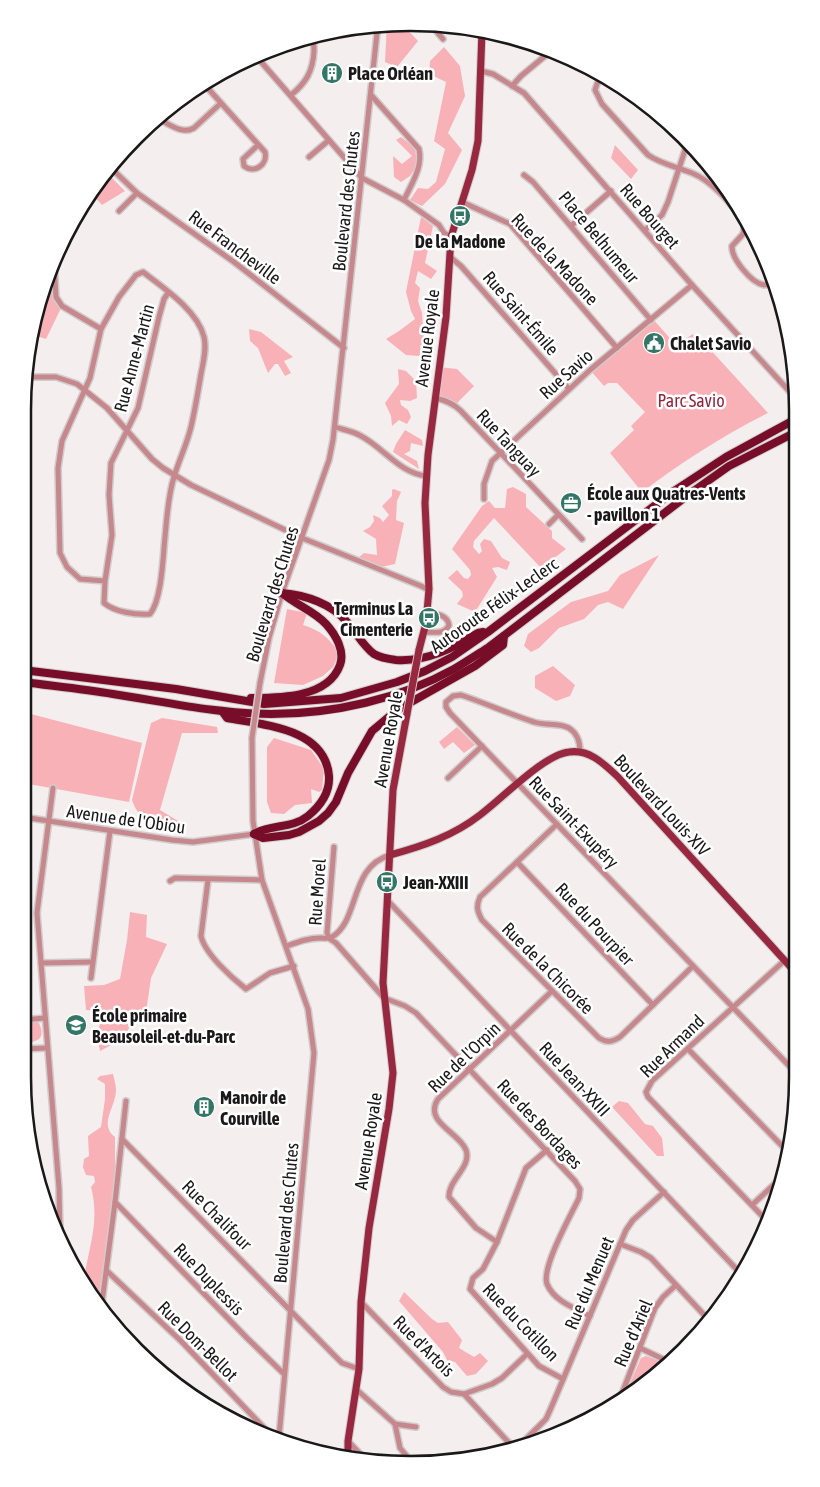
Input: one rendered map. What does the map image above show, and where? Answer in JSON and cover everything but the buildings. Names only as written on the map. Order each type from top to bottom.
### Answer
[{"type":"highway","name":"Autoroute Félix-Leclerc","points":[[31,671],[176,689],[264,704],[341,698],[397,682],[426,671],[452,657],[488,632],[674,491],[726,457],[789,423]]},
{"type":"highway","name":"Autoroute Félix-Leclerc","points":[[31,683],[222,711],[271,714],[339,708],[374,700],[441,676],[504,636],[688,495],[729,466],[789,436]]},
{"type":"highway","points":[[282,593],[296,594],[312,599],[339,613],[362,642],[373,653],[382,658],[411,660],[424,658],[450,648],[478,633],[488,632]]},
{"type":"highway","points":[[223,697],[272,698],[300,694],[318,688],[329,681],[338,671],[342,658],[340,645],[334,634],[326,623],[316,615],[292,602],[282,593]]},
{"type":"highway","points":[[254,834],[263,838],[290,835],[319,821],[336,802],[348,773],[372,731],[397,710],[475,666],[503,645],[504,636]]},
{"type":"highway","points":[[222,711],[227,718],[287,730],[305,738],[320,751],[328,764],[329,779],[327,790],[320,804],[308,817],[283,827],[262,830],[254,834]]},
{"type":"main road","name":"Avenue Royale","points":[[348,1450],[359,1369],[361,1302],[393,1073],[383,983],[393,790],[419,650],[425,632],[429,590],[425,503],[428,455],[446,317],[451,237],[472,170],[478,141],[482,39]]},
{"type":"main road","points":[[390,855],[447,836],[480,815],[512,787],[560,754],[580,752]]},
{"type":"main road","name":"Boulevard Louis-XIV","points":[[580,752],[591,755],[618,777],[789,966]]},
{"type":"street","points":[[437,32],[443,39]]},
{"type":"street","name":"Boulevard des Chutes","points":[[279,1433],[314,1053],[308,1009],[262,880],[254,834],[252,738],[269,638],[282,593],[329,460],[335,427],[377,33]]},
{"type":"street","points":[[291,95],[300,88],[311,72],[314,44]]},
{"type":"street","points":[[512,86],[545,56]]},
{"type":"street","points":[[261,62],[362,178],[404,200],[451,237]]},
{"type":"street","name":"Rue Bourget","points":[[481,71],[493,74],[524,93],[692,285],[788,390]]},
{"type":"street","points":[[598,81],[595,90],[602,104],[648,155],[656,161],[692,173],[712,186],[726,201]]},
{"type":"street","points":[[209,89],[265,152],[266,159],[264,163],[254,170],[249,170],[244,166],[243,159],[258,145]]},
{"type":"street","points":[[371,95],[419,149],[421,157],[420,166],[404,200]]},
{"type":"street","points":[[164,122],[177,129],[189,131],[221,103]]},
{"type":"street","points":[[309,157],[329,140]]},
{"type":"street","points":[[645,230],[662,214],[668,202],[685,150]]},
{"type":"street","name":"Rue Francheville","points":[[115,172],[137,193],[234,262],[344,348]]},
{"type":"street","name":"Place Belhumeur","points":[[524,175],[533,182],[651,320]]},
{"type":"street","points":[[571,226],[611,191]]},
{"type":"street","points":[[119,211],[137,193]]},
{"type":"street","name":"Rue de la Madone","points":[[462,202],[510,224],[617,348]]},
{"type":"street","points":[[744,231],[732,246],[733,256],[748,276],[764,285],[768,284]]},
{"type":"street","name":"Rue Saint-Émile","points":[[450,257],[569,389]]},
{"type":"street","points":[[104,581],[80,579],[67,567],[60,553],[58,468],[62,441],[90,378],[101,329],[119,297],[136,275],[144,272],[196,317],[202,328],[205,340],[203,364],[191,426],[181,461],[174,475]]},
{"type":"street","points":[[55,278],[56,297],[62,306],[101,329]]},
{"type":"street","name":"Rue Savio","points":[[484,499],[484,484],[492,461],[569,389],[692,285]]},
{"type":"street","name":"Rue Anne-Martin","points":[[168,293],[161,308],[138,408],[115,453],[110,473],[109,495],[112,535],[104,581],[104,603],[111,609],[141,615],[150,614],[154,609],[161,571],[168,502],[174,475]]},
{"type":"street","points":[[33,377],[56,376],[84,389],[107,408],[126,432],[152,459],[174,475],[218,499],[302,538],[429,590]]},
{"type":"street","name":"Rue Tanguay","points":[[435,398],[455,406],[582,540]]},
{"type":"street","points":[[335,427],[362,436],[402,467],[414,473],[427,476]]},
{"type":"street","points":[[549,524],[558,516]]},
{"type":"street","points":[[425,632],[441,632],[446,630],[449,625],[448,620],[444,616],[427,613]]},
{"type":"street","name":"Rue Saint-Exupéry","points":[[580,752],[580,742],[576,734],[560,725],[537,723],[461,694],[453,696],[446,702],[446,707],[482,746],[789,1066]]},
{"type":"street","points":[[448,778],[482,746]]},
{"type":"street","points":[[53,788],[37,913],[59,1188],[60,1221]]},
{"type":"street","name":"Avenue de l'Obiou","points":[[31,818],[193,842],[254,834]]},
{"type":"street","name":"Rue de la Chicorée","points":[[557,824],[480,897],[477,904],[482,920],[598,1038],[605,1042],[620,1037],[693,966]]},
{"type":"street","points":[[91,978],[110,831]]},
{"type":"street","name":"Rue Morel","points":[[334,847],[327,934],[384,998]]},
{"type":"street","points":[[330,938],[338,932],[346,919],[362,880],[370,867],[376,860],[390,855]]},
{"type":"street","name":"Rue du Pourpier","points":[[517,862],[653,1005]]},
{"type":"street","points":[[170,881],[175,878],[262,880]]},
{"type":"street","points":[[208,880],[201,936],[202,943],[206,950],[238,983],[246,990],[270,973],[294,966]]},
{"type":"street","name":"Rue Jean-XXIII","points":[[388,901],[736,1269]]},
{"type":"street","name":"Rue Morel","points":[[287,946],[307,939],[330,938]]},
{"type":"street","name":"Rue Armand","points":[[762,1216],[648,1097],[646,1092],[652,1081],[784,961]]},
{"type":"street","points":[[41,963],[92,962]]},
{"type":"street","name":"Rue de l'Orpin","points":[[497,1242],[476,1228],[449,1197],[451,1186],[467,1158],[466,1150],[441,1123],[434,1111],[434,1105],[438,1099],[552,991]]},
{"type":"street","name":"Rue des Bordages","points":[[384,998],[416,1012],[575,1181],[580,1189],[579,1198],[551,1257],[546,1274],[547,1284],[564,1303],[590,1316]]},
{"type":"street","points":[[31,1019],[45,1018]]},
{"type":"street","points":[[31,1049],[47,1048]]},
{"type":"street","points":[[688,1049],[782,1146]]},
{"type":"street","points":[[103,1298],[126,1101]]},
{"type":"street","name":"Rue Chalifour","points":[[122,1139],[342,1363],[359,1369]]},
{"type":"street","name":"Rue du Cotillon","points":[[547,1150],[526,1168],[497,1242],[483,1268],[473,1278],[470,1289],[527,1354],[545,1371],[563,1379]]},
{"type":"street","points":[[752,1205],[773,1185]]},
{"type":"street","name":"Rue du Menuet","points":[[530,1437],[546,1419],[626,1230],[633,1220],[664,1192]]},
{"type":"street","name":"Rue Duplessis","points":[[115,1202],[284,1374]]},
{"type":"street","points":[[620,1244],[651,1258],[704,1315]]},
{"type":"street","name":"Rue Dom-Bellot","points":[[107,1271],[181,1341],[262,1426]]},
{"type":"street","name":"Rue d'Ariel","points":[[624,1389],[655,1308],[663,1297],[676,1286]]},
{"type":"street","name":"Rue d'Artois","points":[[361,1302],[443,1387],[451,1392],[464,1394],[509,1443]]},
{"type":"street","points":[[640,1348],[663,1359]]},
{"type":"street","points":[[464,1394],[492,1384],[502,1378],[527,1354]]},
{"type":"street","points":[[356,1390],[395,1424],[416,1428]]},
{"type":"street","points":[[395,1424],[400,1448],[407,1456]]},
{"type":"street","points":[[348,1441],[360,1453]]},
{"type":"green space","points":[[409,31],[418,41],[397,67],[385,62],[387,32]]},
{"type":"green space","points":[[444,47],[460,66],[465,96],[448,133],[462,150],[445,184],[422,206],[410,200],[418,188],[428,189],[436,182],[445,149],[434,141],[446,82],[429,74],[430,61]]},
{"type":"green space","points":[[401,137],[415,148],[417,165],[410,176],[401,182],[394,177],[393,156],[402,164],[412,156],[396,140]]},
{"type":"green space","points":[[615,145],[638,170],[631,179],[611,158]]},
{"type":"green space","points":[[111,177],[125,191],[102,205],[96,199]]},
{"type":"green space","points":[[421,217],[433,226],[425,263],[437,271],[431,279],[418,271],[415,283],[420,288],[418,301],[422,313],[424,341],[435,348],[432,354],[423,351],[419,356],[406,355],[386,339],[415,319],[406,292]]},
{"type":"green space","points":[[54,279],[56,297],[62,306],[46,339],[39,337],[44,312]]},
{"type":"green space","name":"Parc Savio","points":[[652,318],[676,345],[693,334],[706,348],[708,347],[768,413],[735,430],[672,470],[642,492],[610,453],[634,430],[631,426],[645,412],[617,383],[608,383],[604,386],[590,370]]},
{"type":"green space","points":[[249,329],[261,332],[293,357],[284,361],[291,373],[285,376],[278,364],[275,364],[268,373],[258,348],[250,341]]},
{"type":"green space","points":[[439,367],[457,369],[474,386],[455,406],[435,398]]},
{"type":"green space","points":[[398,369],[406,371],[416,381],[417,398],[410,401],[400,400],[401,405],[408,410],[411,417],[407,424],[399,420],[392,426],[391,416],[385,403],[399,384]]},
{"type":"green space","points":[[405,430],[422,440],[423,446],[411,443],[410,451],[404,454],[417,461],[419,469],[393,452]]},
{"type":"green space","points":[[513,487],[526,494],[526,507],[552,531],[552,538],[566,549],[541,568],[494,518],[474,541],[473,547],[479,554],[482,551],[480,544],[484,539],[491,541],[502,558],[510,562],[507,570],[498,567],[492,568],[497,577],[475,612],[457,604],[463,596],[462,591],[448,578],[457,570],[464,578],[468,579],[471,575],[470,570],[452,549],[482,506],[489,501],[495,508],[505,508],[507,489]]},
{"type":"green space","points":[[392,490],[401,492],[397,501],[396,520],[404,523],[395,564],[381,567],[358,558],[364,553],[377,555],[376,539],[363,531],[370,527],[374,521],[373,515],[380,518],[383,522],[389,515],[382,506],[392,496]]},
{"type":"green space","points":[[659,555],[623,609],[608,602],[598,605],[584,619],[559,628],[539,648],[531,652],[524,646],[528,634],[571,602],[608,591],[620,575]]},
{"type":"green space","points":[[287,609],[307,613],[303,625],[324,635],[339,653],[333,667],[323,676],[303,685],[274,683]]},
{"type":"green space","points":[[553,666],[575,685],[570,696],[556,701],[535,688],[535,676]]},
{"type":"green space","points":[[31,714],[142,743],[129,802],[31,784]]},
{"type":"green space","points":[[162,718],[217,727],[218,733],[182,733],[160,810],[183,824],[165,827],[138,813],[132,800],[151,723]]},
{"type":"green space","points":[[457,727],[475,745],[464,753],[453,742],[444,749],[439,742]]},
{"type":"green space","points":[[274,738],[311,750],[324,769],[322,790],[319,792],[311,789],[312,803],[295,805],[284,814],[271,813],[267,802],[267,747]]},
{"type":"green space","points":[[130,912],[147,915],[146,937],[167,944],[151,978],[145,1019],[133,1020],[124,1038],[100,1051],[98,1040],[101,1011],[86,1010],[84,986],[104,985],[120,979]]},
{"type":"green space","points":[[31,1021],[38,1021],[42,1032],[40,1038],[31,1042]]},
{"type":"green space","points":[[113,1074],[116,1090],[108,1121],[110,1132],[115,1137],[115,1182],[99,1293],[85,1272],[94,1222],[91,1187],[95,1182],[94,1176],[86,1175],[83,1167],[84,1159],[89,1156],[88,1136],[101,1127],[105,1084],[97,1079],[100,1076]]},
{"type":"green space","points":[[619,1101],[628,1103],[645,1124],[653,1126],[662,1138],[664,1156],[657,1156],[612,1107]]},
{"type":"green space","points":[[404,1292],[432,1319],[438,1323],[448,1322],[462,1340],[459,1348],[474,1357],[480,1353],[488,1361],[476,1374],[467,1376],[455,1362],[447,1360],[443,1352],[399,1301]]},
{"type":"green space","points":[[646,1356],[661,1361],[629,1385],[641,1358]]},
{"type":"place","name":"Place Orléan","points":[[332,73]]},
{"type":"place","name":"De la Madone","points":[[460,216]]},
{"type":"place","name":"Chalet Savio","points":[[654,343]]},
{"type":"place","name":"École aux Quatres-Vents - pavillon 1","points":[[571,503]]},
{"type":"place","name":"Terminus La Cimenterie","points":[[429,618]]},
{"type":"place","name":"Jean-XXIII","points":[[387,882]]},
{"type":"place","name":"École primaire Beausoleil-et-du-Parc","points":[[76,1025]]},
{"type":"place","name":"Manoir de Courville","points":[[204,1107]]}]
